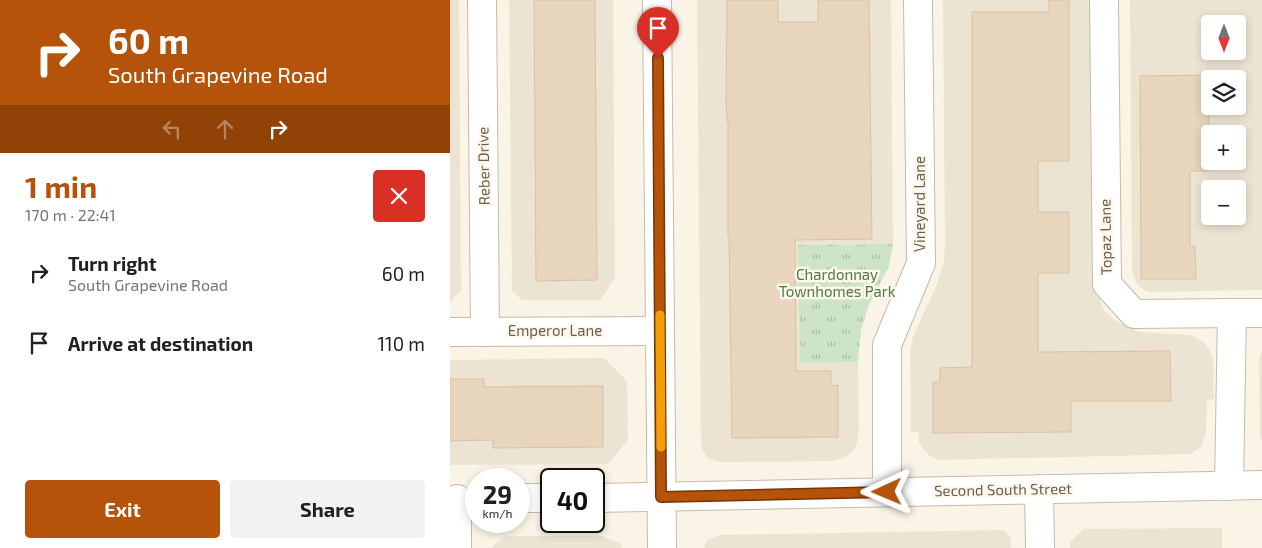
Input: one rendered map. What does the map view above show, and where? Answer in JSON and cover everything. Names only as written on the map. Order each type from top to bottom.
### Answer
[{"type":"street","name":"Reber Drive","points":[[482,0],[485,332]]},
{"type":"street","points":[[657,0],[662,548]]},
{"type":"street","name":"Vineyard Lane","points":[[887,492],[887,345],[920,263],[918,0]]},
{"type":"street","name":"Topaz Lane","points":[[1104,0],[1107,284],[1134,314],[1262,313]]},
{"type":"street","points":[[1229,486],[1232,313]]},
{"type":"street","name":"Emperor Lane","points":[[450,332],[660,331]]},
{"type":"street","name":"Second South Street","points":[[605,498],[1262,485]]},
{"type":"street","points":[[1039,490],[1040,548]]},
{"type":"street","points":[[457,548],[461,499]]},
{"type":"shaded area","points":[[450,0],[459,0],[461,291],[450,301]]},
{"type":"shaded area","points":[[509,0],[613,0],[615,278],[600,300],[522,300],[512,291]]},
{"type":"shaded area","points":[[697,0],[891,0],[893,244],[798,245],[800,363],[858,362],[859,430],[857,442],[854,450],[846,457],[834,461],[719,462],[707,458],[701,446]]},
{"type":"shaded area","points":[[943,0],[1090,0],[1092,279],[1105,312],[1116,321],[1140,332],[1191,335],[1202,341],[1209,349],[1213,359],[1214,399],[1207,400],[1206,432],[1202,446],[1190,454],[939,460],[930,456],[919,443],[919,432],[911,432],[910,352],[913,337],[937,284],[944,260]]},
{"type":"shaded area","points":[[1130,0],[1262,0],[1262,290],[1149,292],[1142,289],[1136,283],[1132,272]]},
{"type":"shaded area","points":[[1262,350],[1262,440],[1260,437],[1259,359]]},
{"type":"shaded area","points":[[604,358],[627,381],[628,440],[608,464],[450,465],[450,360]]},
{"type":"shaded area","points":[[1222,528],[1222,548],[1070,548],[1070,542],[1084,529]]},
{"type":"shaded area","points":[[1004,530],[1011,538],[1011,548],[704,548],[707,540],[719,535]]},
{"type":"shaded area","points":[[506,536],[601,536],[621,544],[622,548],[492,548]]},
{"type":"green space","name":"Chardonnay Townhomes Park","points":[[893,244],[889,266],[868,307],[861,330],[858,362],[800,363],[798,245]]},
{"type":"building","points":[[534,0],[595,0],[597,280],[536,281]]},
{"type":"building","points":[[727,0],[778,0],[778,22],[818,22],[818,0],[869,0],[872,239],[795,240],[796,371],[831,371],[831,386],[838,385],[838,437],[732,438],[728,122],[726,101]]},
{"type":"building","points":[[1049,0],[1069,0],[1069,161],[1038,161],[1038,212],[1069,212],[1069,273],[1038,273],[1038,352],[1170,351],[1171,401],[1071,401],[1071,432],[933,433],[933,382],[940,382],[940,368],[972,367],[972,12],[1049,12]]},
{"type":"building","points":[[1201,75],[1201,115],[1209,115],[1209,125],[1201,125],[1201,170],[1209,171],[1190,171],[1190,246],[1195,246],[1196,279],[1141,279],[1140,76]]},
{"type":"building","points":[[450,379],[484,379],[484,387],[603,386],[603,447],[493,448],[493,440],[450,441]]},
{"type":"slow traffic","points":[[660,315],[661,447]]},
{"type":"route","points":[[658,58],[661,497],[887,492]]}]
